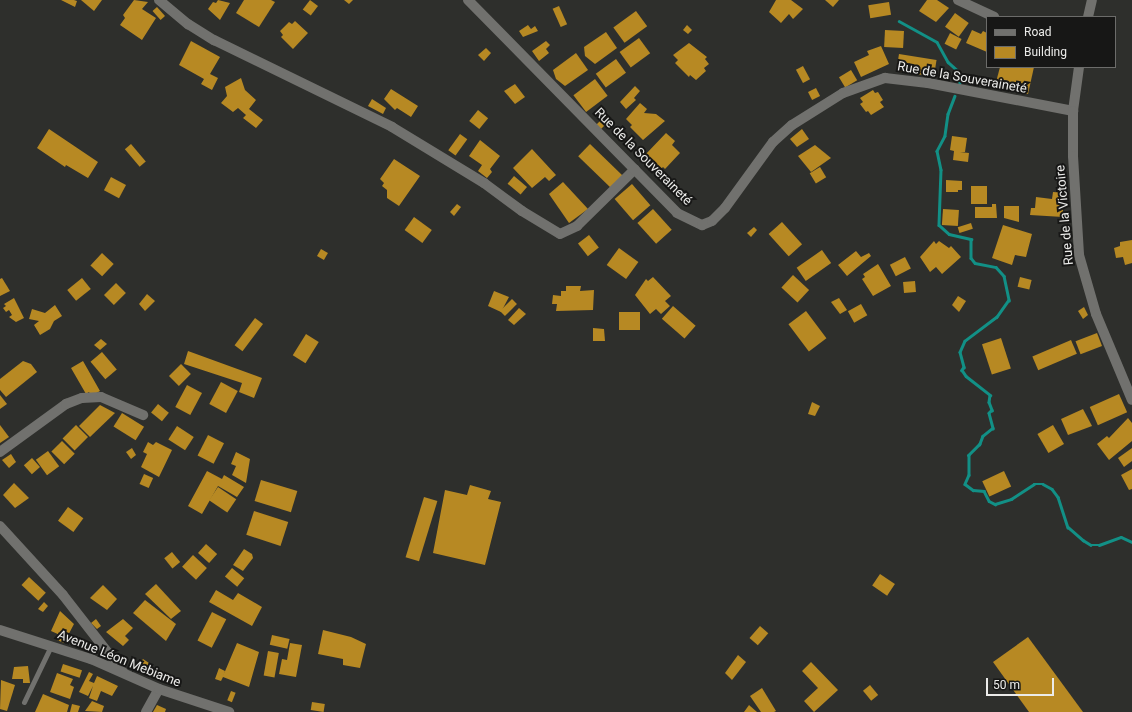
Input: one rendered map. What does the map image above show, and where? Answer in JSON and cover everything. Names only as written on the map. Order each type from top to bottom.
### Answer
[{"type":"street","points":[[160,0],[188,24],[214,40],[392,127],[484,183],[522,211],[560,234],[577,226],[635,169]]},
{"type":"street","name":"Rue de la Souveraineté","points":[[468,0],[677,213],[702,225],[712,221],[724,208],[773,142],[792,125],[843,93],[885,78],[928,83],[1073,111]]},
{"type":"street","points":[[958,0],[992,16]]},
{"type":"street","points":[[1088,16],[1092,0]]},
{"type":"street","name":"Rue de la Victoire","points":[[1080,68],[1073,111],[1074,185],[1082,268],[1096,314],[1132,400]]},
{"type":"street","points":[[0,452],[66,404],[82,398],[101,397],[143,415]]},
{"type":"street","points":[[0,526],[63,595],[123,672]]},
{"type":"street","name":"Avenue Léon Mebiame","points":[[0,630],[51,646],[123,672],[159,689],[229,712]]},
{"type":"street","points":[[146,712],[159,689]]},
{"type":"lane","points":[[24,702],[51,646]]},
{"type":"building","points":[[61,0],[74,0],[77,1],[75,7]]},
{"type":"building","points":[[81,0],[102,0],[94,11]]},
{"type":"building","points":[[134,0],[148,2],[142,9],[156,18],[142,40],[120,25],[125,18],[123,15]]},
{"type":"building","points":[[218,0],[230,3],[220,20],[208,9],[213,2],[216,3]]},
{"type":"building","points":[[244,0],[271,0],[275,2],[259,27],[236,13]]},
{"type":"building","points":[[310,0],[318,6],[311,16],[303,10]]},
{"type":"building","points":[[344,0],[353,0],[349,4]]},
{"type":"building","points":[[776,0],[791,0],[803,9],[793,19],[789,14],[781,23],[769,12]]},
{"type":"building","points":[[825,0],[839,0],[833,7]]},
{"type":"building","points":[[927,0],[937,0],[949,8],[936,22],[919,11]]},
{"type":"building","points":[[889,2],[891,15],[870,18],[868,5]]},
{"type":"building","points":[[559,6],[567,24],[561,27],[553,9]]},
{"type":"building","points":[[157,7],[165,16],[161,20],[153,11]]},
{"type":"building","points":[[636,11],[647,26],[625,43],[613,27]]},
{"type":"building","points":[[955,13],[969,23],[959,37],[945,27]]},
{"type":"building","points":[[295,21],[308,33],[293,49],[281,37],[283,35],[280,31],[289,22],[292,24]]},
{"type":"building","points":[[528,25],[531,29],[535,26],[538,31],[523,37],[519,31]]},
{"type":"building","points":[[687,25],[692,30],[688,34],[683,30]]},
{"type":"building","points":[[885,30],[904,31],[903,48],[884,47]]},
{"type":"building","points":[[972,30],[981,34],[983,31],[986,32],[986,52],[966,43]]},
{"type":"building","points":[[606,32],[617,48],[595,64],[585,56],[584,47]]},
{"type":"building","points":[[950,33],[962,39],[956,50],[945,44]]},
{"type":"building","points":[[639,38],[650,53],[631,67],[620,52]]},
{"type":"building","points":[[191,41],[220,57],[210,74],[218,78],[212,90],[201,84],[204,79],[179,65]]},
{"type":"building","points":[[546,41],[550,45],[546,49],[549,53],[539,61],[532,51]]},
{"type":"building","points":[[689,43],[707,57],[705,59],[709,64],[704,68],[706,71],[696,80],[690,75],[689,77],[675,63],[678,60],[673,55]]},
{"type":"building","points":[[881,46],[889,64],[861,77],[854,62],[869,55],[867,51]]},
{"type":"building","points":[[486,48],[491,53],[484,61],[478,55]]},
{"type":"building","points":[[576,53],[588,70],[565,86],[556,79],[553,70]]},
{"type":"building","points":[[899,54],[937,60],[934,77],[896,71]]},
{"type":"building","points":[[616,59],[626,73],[606,87],[596,74]]},
{"type":"building","points":[[803,66],[810,79],[803,83],[796,70]]},
{"type":"building","points":[[1000,68],[1034,68],[1028,94],[995,86]]},
{"type":"building","points":[[851,70],[857,80],[845,87],[839,77]]},
{"type":"building","points":[[241,78],[245,90],[256,100],[249,109],[263,120],[256,128],[243,118],[246,115],[238,108],[233,112],[221,103],[227,96],[225,87]]},
{"type":"building","points":[[595,79],[608,96],[586,112],[573,95]]},
{"type":"building","points":[[515,84],[525,97],[515,104],[504,91]]},
{"type":"building","points":[[635,86],[640,91],[634,98],[636,100],[626,109],[620,102]]},
{"type":"building","points":[[816,88],[820,96],[812,100],[808,92]]},
{"type":"building","points":[[391,89],[418,106],[411,117],[397,108],[395,110],[384,99]]},
{"type":"building","points":[[873,90],[875,93],[878,92],[883,100],[880,102],[884,107],[871,115],[868,111],[866,112],[860,104],[863,102],[860,98]]},
{"type":"building","points":[[372,99],[386,108],[383,114],[368,106]]},
{"type":"building","points":[[640,103],[647,109],[644,113],[656,114],[665,121],[643,140],[630,127],[632,125],[626,119]]},
{"type":"building","points":[[478,110],[488,118],[479,129],[469,121]]},
{"type":"building","points":[[601,120],[606,124],[601,129],[596,125]]},
{"type":"building","points":[[49,129],[98,162],[88,178],[66,165],[65,167],[37,148]]},
{"type":"building","points":[[802,129],[809,139],[797,147],[790,139]]},
{"type":"building","points":[[666,133],[675,141],[672,145],[680,153],[665,169],[663,167],[660,170],[645,155]]},
{"type":"building","points":[[460,134],[467,139],[456,155],[448,150]]},
{"type":"building","points":[[952,136],[967,138],[965,152],[960,152],[969,153],[968,162],[953,160],[954,151],[950,150]]},
{"type":"building","points":[[480,140],[500,156],[490,169],[492,172],[487,178],[478,171],[482,165],[469,156]]},
{"type":"building","points":[[131,144],[146,162],[140,167],[125,149]]},
{"type":"building","points":[[590,144],[624,177],[612,189],[578,156]]},
{"type":"building","points":[[815,145],[831,158],[811,172],[798,156]]},
{"type":"building","points":[[532,149],[556,175],[549,181],[545,177],[532,188],[513,168]]},
{"type":"building","points":[[394,159],[420,176],[399,206],[387,198],[387,190],[382,186],[384,183],[380,179]]},
{"type":"building","points":[[820,167],[826,177],[816,183],[810,173]]},
{"type":"building","points":[[514,176],[527,187],[521,195],[508,184]]},
{"type":"building","points":[[111,177],[126,185],[119,198],[104,190]]},
{"type":"building","points":[[946,180],[962,181],[962,190],[958,190],[958,192],[946,192]]},
{"type":"building","points":[[563,182],[588,209],[569,223],[549,194]]},
{"type":"building","points":[[632,184],[650,205],[633,220],[615,199]]},
{"type":"building","points":[[971,186],[987,186],[987,204],[971,204]]},
{"type":"building","points":[[1053,192],[1067,193],[1066,200],[1063,200],[1063,217],[1030,215],[1031,208],[1035,208],[1036,197],[1052,199]]},
{"type":"building","points":[[457,204],[461,207],[454,216],[450,212]]},
{"type":"building","points":[[992,204],[996,204],[997,218],[975,218],[975,207],[992,207]]},
{"type":"building","points":[[1004,206],[1019,206],[1019,222],[1004,218]]},
{"type":"building","points":[[653,209],[672,230],[656,244],[637,223]]},
{"type":"building","points":[[943,209],[959,210],[958,226],[942,225]]},
{"type":"building","points":[[414,217],[432,230],[422,243],[405,230]]},
{"type":"building","points":[[782,222],[802,244],[789,256],[769,234]]},
{"type":"building","points":[[971,223],[973,229],[960,233],[958,227]]},
{"type":"building","points":[[1003,225],[1032,234],[1026,257],[1015,255],[1012,265],[992,258]]},
{"type":"building","points":[[754,227],[757,230],[751,237],[747,233]]},
{"type":"building","points":[[589,235],[599,248],[588,256],[578,244]]},
{"type":"building","points":[[1132,240],[1132,263],[1125,265],[1123,257],[1116,258],[1114,248],[1120,246],[1120,242]]},
{"type":"building","points":[[934,241],[936,244],[939,241],[949,248],[951,246],[961,257],[942,274],[936,267],[930,272],[920,257]]},
{"type":"building","points":[[619,248],[638,262],[626,279],[607,265]]},
{"type":"building","points":[[321,249],[328,253],[324,260],[317,256]]},
{"type":"building","points":[[822,250],[831,263],[806,281],[797,268]]},
{"type":"building","points":[[856,251],[861,257],[869,253],[871,256],[847,276],[838,265]]},
{"type":"building","points":[[102,253],[114,264],[102,276],[90,265]]},
{"type":"building","points":[[905,257],[911,269],[896,276],[890,265]]},
{"type":"building","points":[[878,264],[891,286],[873,296],[862,279],[865,277],[863,274]]},
{"type":"building","points":[[793,275],[809,290],[797,302],[781,287]]},
{"type":"building","points":[[653,277],[671,296],[665,301],[670,306],[661,314],[656,309],[650,314],[635,295],[646,279],[648,281]]},
{"type":"building","points":[[1020,277],[1032,280],[1029,290],[1018,287]]},
{"type":"building","points":[[2,278],[10,291],[0,296],[0,279]]},
{"type":"building","points":[[82,278],[91,289],[76,301],[67,290]]},
{"type":"building","points":[[915,281],[916,292],[904,293],[903,282]]},
{"type":"building","points":[[116,283],[126,293],[114,305],[104,295]]},
{"type":"building","points":[[566,286],[581,286],[580,291],[594,290],[593,310],[556,311],[557,304],[552,304],[553,295],[561,296],[561,291],[566,291]]},
{"type":"building","points":[[494,291],[509,297],[501,312],[488,306]]},
{"type":"building","points":[[147,294],[155,301],[145,311],[139,304]]},
{"type":"building","points":[[958,296],[966,301],[959,312],[952,305]]},
{"type":"building","points":[[14,298],[24,318],[16,322],[9,317],[12,315],[9,310],[6,312],[3,308],[6,306],[4,304]]},
{"type":"building","points":[[839,298],[847,310],[840,314],[831,302]]},
{"type":"building","points":[[512,299],[517,304],[505,316],[500,311]]},
{"type":"building","points":[[861,304],[867,315],[854,323],[848,311]]},
{"type":"building","points":[[55,305],[62,316],[54,321],[50,329],[40,335],[34,325],[39,321],[29,319],[32,309],[45,313]]},
{"type":"building","points":[[673,306],[696,326],[684,339],[662,319]]},
{"type":"building","points":[[1084,307],[1088,315],[1083,319],[1078,311]]},
{"type":"building","points":[[519,308],[526,314],[514,325],[508,320]]},
{"type":"building","points":[[806,311],[826,338],[809,351],[788,324]]},
{"type":"building","points":[[619,312],[640,312],[640,330],[619,330]]},
{"type":"building","points":[[255,318],[263,324],[243,351],[235,345]]},
{"type":"building","points":[[593,328],[604,329],[605,341],[593,341]]},
{"type":"building","points":[[1097,333],[1102,346],[1081,354],[1076,341]]},
{"type":"building","points":[[306,334],[319,342],[305,363],[293,355]]},
{"type":"building","points":[[1001,338],[1011,368],[992,375],[982,344]]},
{"type":"building","points":[[101,339],[107,344],[100,350],[94,345]]},
{"type":"building","points":[[1071,340],[1077,354],[1038,370],[1032,356]]},
{"type":"building","points":[[188,351],[262,378],[254,398],[239,392],[242,383],[184,364]]},
{"type":"building","points":[[102,352],[117,370],[105,379],[91,362]]},
{"type":"building","points":[[23,361],[31,364],[37,372],[6,397],[0,390],[0,379]]},
{"type":"building","points":[[83,361],[100,391],[91,396],[89,392],[86,394],[71,368]]},
{"type":"building","points":[[181,364],[191,374],[179,386],[169,376]]},
{"type":"building","points":[[221,382],[238,391],[226,413],[209,404]]},
{"type":"building","points":[[187,385],[202,393],[190,415],[175,407]]},
{"type":"building","points":[[1119,394],[1127,412],[1098,425],[1090,407]]},
{"type":"building","points":[[0,395],[7,404],[0,409]]},
{"type":"building","points":[[812,402],[820,406],[815,416],[808,414]]},
{"type":"building","points":[[158,404],[169,413],[162,421],[151,413]]},
{"type":"building","points":[[100,405],[115,413],[90,437],[79,426]]},
{"type":"building","points":[[1083,409],[1092,426],[1068,435],[1061,419]]},
{"type":"building","points":[[122,413],[144,427],[136,440],[114,427]]},
{"type":"building","points":[[1128,418],[1132,423],[1132,441],[1109,460],[1097,444],[1107,436],[1109,438]]},
{"type":"building","points":[[0,425],[9,437],[0,443]]},
{"type":"building","points":[[76,425],[88,437],[75,450],[63,438]]},
{"type":"building","points":[[1053,425],[1064,444],[1048,453],[1037,434]]},
{"type":"building","points":[[177,426],[194,437],[185,450],[168,439]]},
{"type":"building","points":[[208,435],[224,443],[214,464],[198,455]]},
{"type":"building","points":[[62,441],[75,454],[64,464],[51,452]]},
{"type":"building","points":[[148,442],[153,445],[156,442],[172,450],[159,477],[141,467],[147,454],[143,452]]},
{"type":"building","points":[[132,448],[136,455],[131,459],[126,452]]},
{"type":"building","points":[[1132,448],[1132,461],[1124,467],[1118,458]]},
{"type":"building","points":[[48,451],[59,466],[47,475],[36,460]]},
{"type":"building","points":[[236,452],[250,459],[246,483],[232,475],[236,466],[231,464]]},
{"type":"building","points":[[11,454],[16,462],[9,468],[2,460]]},
{"type":"building","points":[[32,458],[40,467],[32,474],[24,465]]},
{"type":"building","points":[[1132,469],[1132,489],[1129,490],[1121,475]]},
{"type":"building","points":[[207,471],[222,479],[224,475],[244,487],[237,497],[218,486],[202,514],[188,506]]},
{"type":"building","points":[[1004,471],[1011,486],[989,497],[982,481]]},
{"type":"building","points":[[144,474],[153,478],[149,488],[140,484]]},
{"type":"building","points":[[261,480],[297,491],[291,512],[255,501]]},
{"type":"building","points":[[14,483],[29,498],[15,508],[3,495]]},
{"type":"building","points":[[470,485],[491,491],[488,499],[501,502],[485,565],[433,553],[445,490],[467,495]]},
{"type":"building","points":[[218,487],[236,499],[227,513],[209,500]]},
{"type":"building","points":[[424,497],[437,501],[419,561],[406,557]]},
{"type":"building","points":[[68,507],[83,518],[73,532],[58,521]]},
{"type":"building","points":[[254,511],[288,522],[281,546],[246,535]]},
{"type":"building","points":[[206,544],[217,554],[209,563],[198,553]]},
{"type":"building","points":[[244,549],[252,554],[253,558],[243,571],[233,565]]},
{"type":"building","points":[[172,552],[180,562],[172,568],[164,558]]},
{"type":"building","points":[[193,555],[207,568],[196,580],[182,567]]},
{"type":"building","points":[[232,568],[244,578],[237,587],[225,576]]},
{"type":"building","points":[[880,574],[895,584],[887,596],[872,586]]},
{"type":"building","points":[[29,577],[46,593],[38,601],[21,585]]},
{"type":"building","points":[[156,584],[181,611],[171,619],[145,594]]},
{"type":"building","points":[[103,585],[117,599],[107,610],[90,598]]},
{"type":"building","points":[[216,590],[233,600],[238,593],[262,607],[252,626],[209,602]]},
{"type":"building","points":[[145,600],[176,624],[166,641],[133,613]]},
{"type":"building","points":[[44,602],[48,606],[43,612],[38,609]]},
{"type":"building","points":[[60,611],[74,624],[64,643],[57,640],[60,635],[51,631]]},
{"type":"building","points":[[212,612],[226,619],[212,648],[197,641]]},
{"type":"building","points":[[96,619],[101,626],[97,629],[91,623]]},
{"type":"building","points":[[123,619],[133,628],[125,636],[129,640],[123,646],[106,632]]},
{"type":"building","points":[[760,626],[768,633],[758,645],[750,638]]},
{"type":"building","points":[[323,630],[351,637],[366,644],[360,668],[343,665],[343,659],[318,654]]},
{"type":"building","points":[[272,635],[290,639],[287,649],[270,645]]},
{"type":"building","points":[[1028,637],[1083,712],[1029,712],[993,662]]},
{"type":"building","points":[[237,643],[259,652],[249,687],[223,677],[221,681],[215,679],[219,668],[225,671],[223,676]]},
{"type":"building","points":[[290,643],[302,645],[296,677],[279,674],[282,659],[287,660]]},
{"type":"building","points":[[268,651],[279,653],[274,678],[264,676]]},
{"type":"building","points":[[738,655],[746,662],[732,680],[725,673]]},
{"type":"building","points":[[143,659],[149,663],[143,672],[136,668]]},
{"type":"building","points":[[811,662],[838,690],[814,712],[804,701],[818,688],[802,671]]},
{"type":"building","points":[[63,664],[82,670],[80,678],[61,672]]},
{"type":"building","points":[[28,666],[30,683],[23,683],[23,679],[12,679],[14,667]]},
{"type":"building","points":[[89,672],[93,674],[89,681],[94,683],[97,676],[118,686],[112,696],[101,691],[97,701],[89,698],[93,686],[88,696],[79,692]]},
{"type":"building","points":[[57,673],[73,679],[70,685],[74,687],[70,699],[50,692]]},
{"type":"building","points":[[1,680],[15,685],[7,711],[0,709]]},
{"type":"building","points":[[870,685],[878,695],[871,701],[863,691]]},
{"type":"building","points":[[762,688],[776,711],[761,712],[750,696]]},
{"type":"building","points":[[231,691],[236,693],[232,702],[227,700]]},
{"type":"building","points":[[43,694],[69,705],[67,712],[35,712]]},
{"type":"building","points":[[92,701],[104,706],[102,712],[85,711]]},
{"type":"building","points":[[312,702],[325,704],[324,712],[311,710]]},
{"type":"building","points":[[72,704],[80,706],[78,712],[70,712]]},
{"type":"building","points":[[157,705],[166,709],[165,712],[153,712]]},
{"type":"building","points":[[749,705],[757,712],[744,712]]},
{"type":"waterway","points":[[899,21],[937,42],[948,62],[958,71],[960,83]]},
{"type":"waterway","points":[[955,96],[948,114],[945,136],[937,151],[941,170],[939,225],[949,234],[971,239],[971,258],[975,263],[996,267],[1004,276],[1009,300],[997,317],[965,341],[960,352],[964,367],[962,370],[966,376],[990,395],[989,402],[992,410],[989,413],[993,428],[983,436],[980,444],[969,455],[969,475],[965,484],[973,490],[984,491],[989,501],[995,504],[1011,499],[1034,484],[1043,484],[1052,489],[1058,497],[1068,527],[1083,540],[1091,545],[1099,545],[1121,537],[1132,542]]}]
